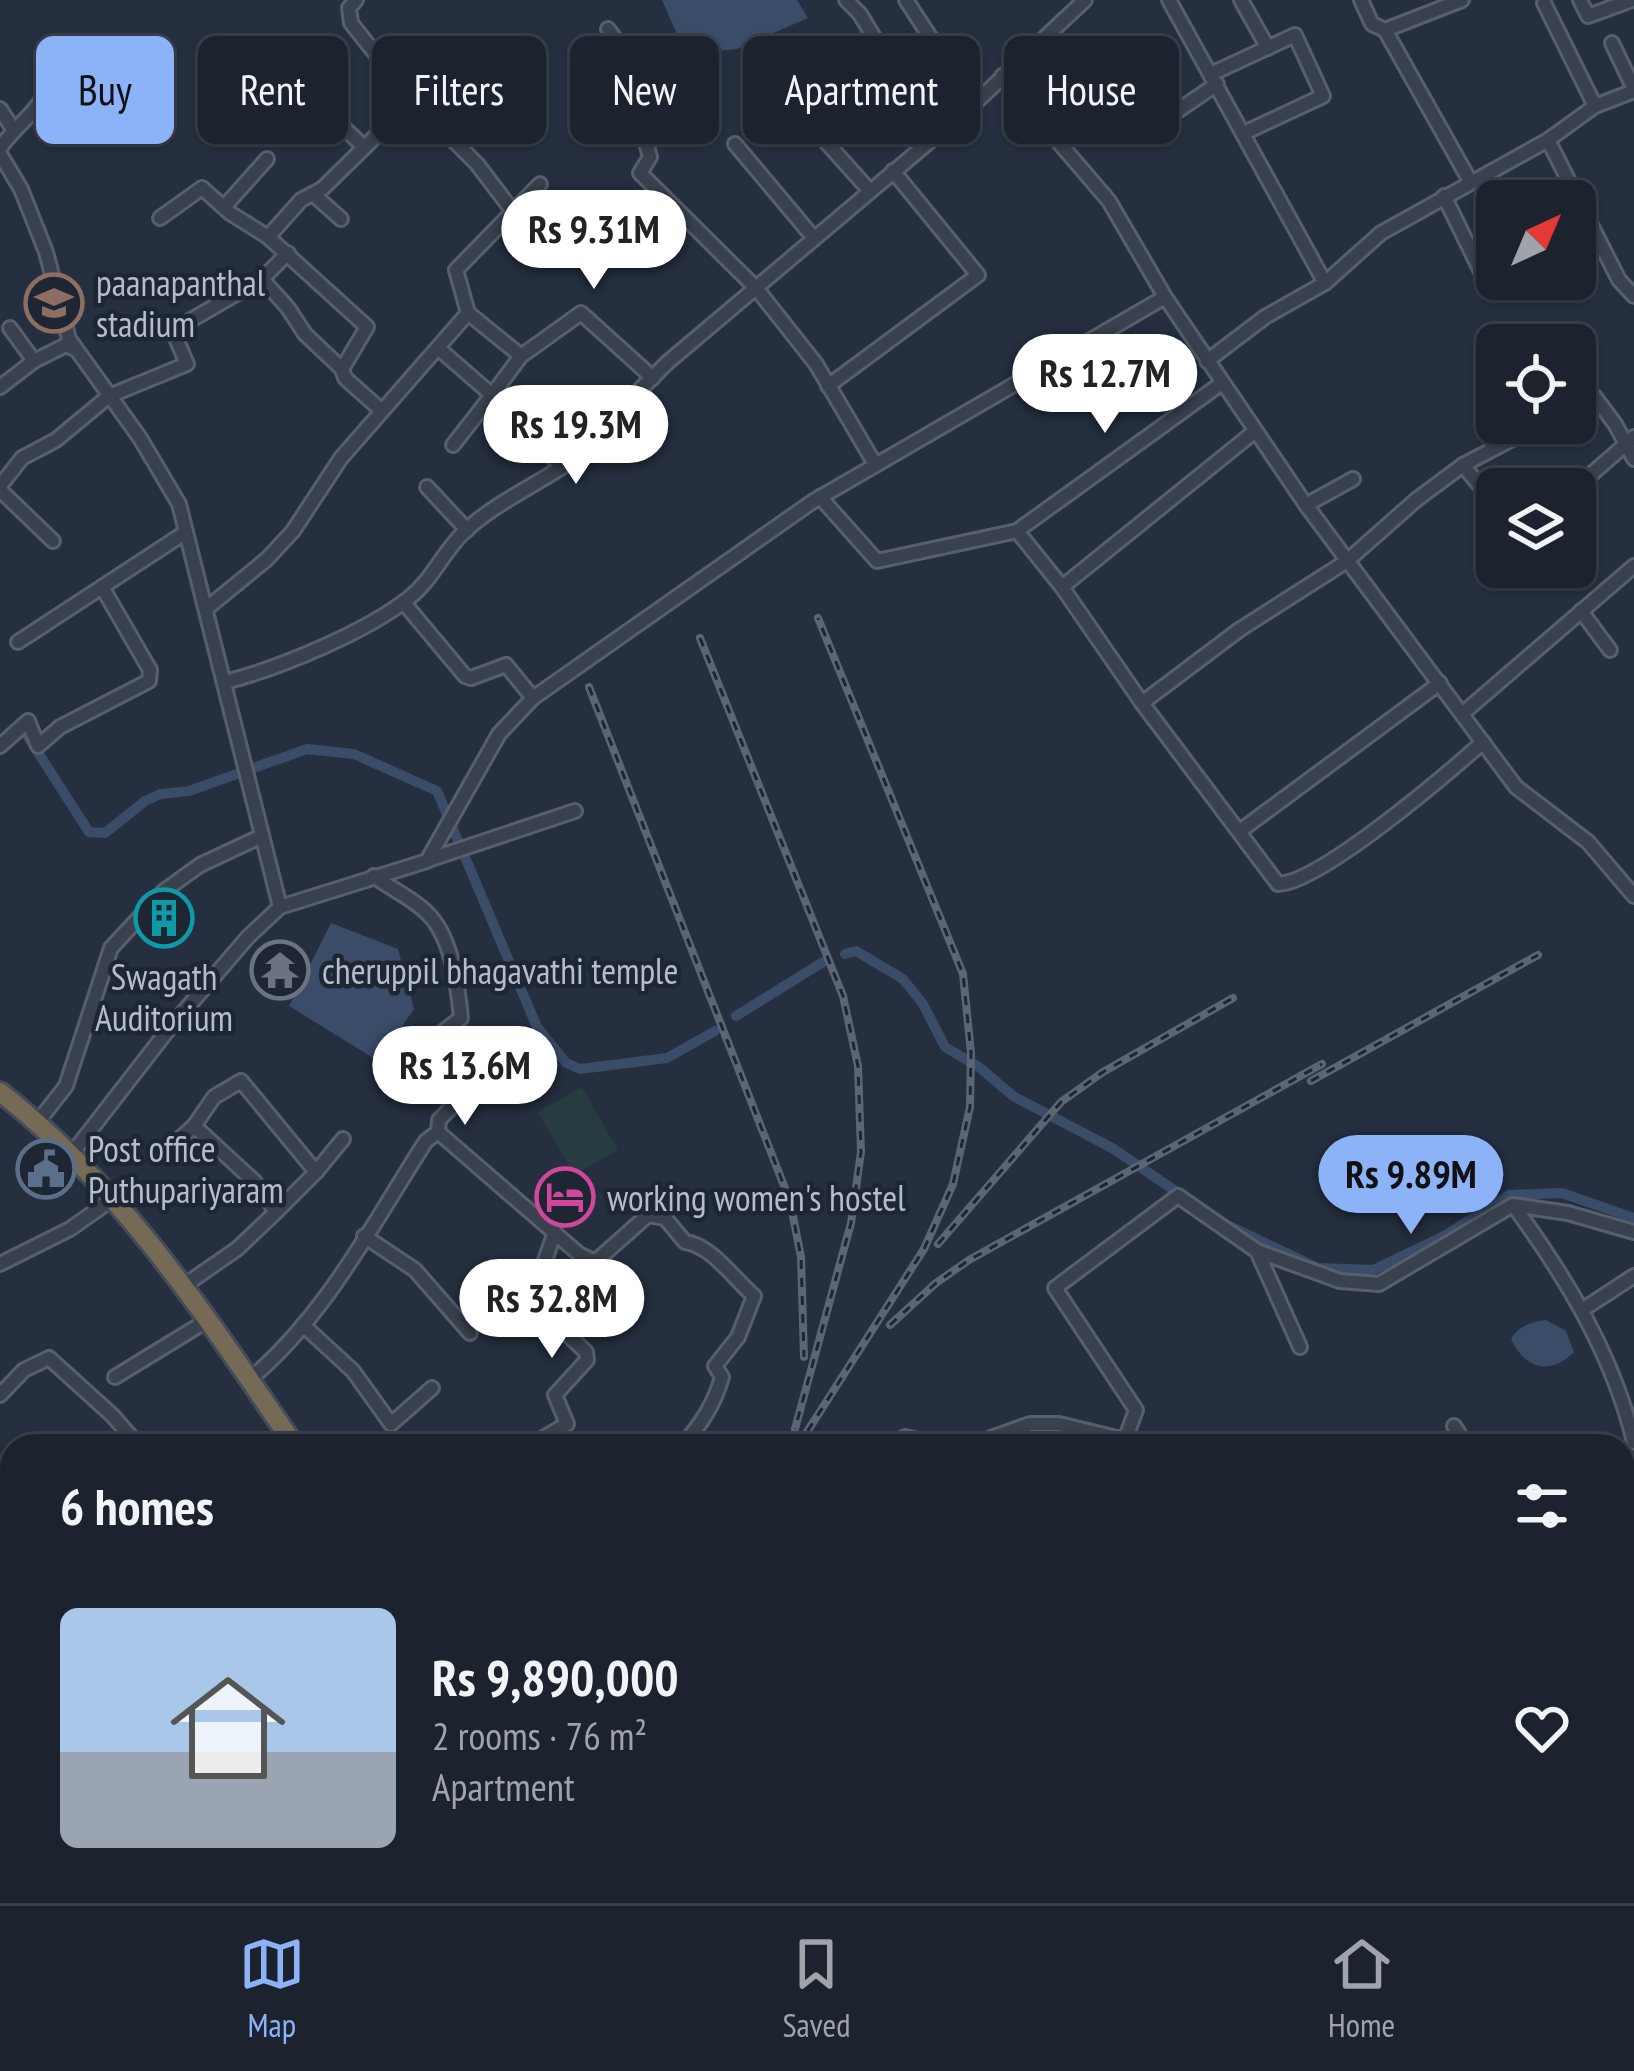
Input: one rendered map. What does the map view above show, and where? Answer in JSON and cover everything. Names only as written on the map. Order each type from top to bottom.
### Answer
[{"type":"highway","points":[[0,1092],[114,1198],[184,1285],[287,1434]]},
{"type":"street","points":[[356,0],[349,8],[351,23],[372,49]]},
{"type":"street","points":[[846,0],[873,36]]},
{"type":"street","points":[[906,0],[930,36]]},
{"type":"street","points":[[980,98],[1085,0]]},
{"type":"street","points":[[1169,0],[1325,283]]},
{"type":"street","points":[[1240,0],[1268,47]]},
{"type":"street","points":[[1360,0],[1372,24],[1385,30],[1470,181]]},
{"type":"street","points":[[1385,30],[1462,0]]},
{"type":"street","points":[[1580,0],[1588,16],[1632,0]]},
{"type":"street","points":[[1544,3],[1595,106]]},
{"type":"street","points":[[608,29],[638,68],[641,125],[650,157],[640,173],[756,288],[828,386],[875,464]]},
{"type":"street","points":[[1179,108],[1214,79],[1295,35],[1324,96],[1244,133]]},
{"type":"street","points":[[1207,361],[1265,316],[1325,283],[1381,233],[1547,140],[1595,106],[1634,90],[1612,43]]},
{"type":"street","points":[[1002,76],[1109,201],[1254,432],[1516,787],[1588,842],[1632,889]]},
{"type":"street","points":[[0,109],[14,129]]},
{"type":"street","points":[[36,109],[14,129],[0,151],[46,252],[74,349],[140,438],[179,504],[280,907]]},
{"type":"street","points":[[348,132],[364,147]]},
{"type":"street","points":[[268,236],[372,138]]},
{"type":"street","points":[[1547,140],[1619,280],[1634,296]]},
{"type":"street","points":[[457,144],[512,210]]},
{"type":"street","points":[[736,144],[813,237]]},
{"type":"street","points":[[828,144],[869,190]]},
{"type":"street","points":[[226,682],[262,673],[404,603],[430,579],[467,530],[562,467],[652,379],[925,144]]},
{"type":"street","points":[[225,206],[267,159]]},
{"type":"street","points":[[828,386],[978,275],[892,171]]},
{"type":"street","points":[[521,356],[468,313],[456,270],[540,184]]},
{"type":"street","points":[[160,218],[202,188],[230,213],[268,236],[367,327],[342,369]]},
{"type":"street","points":[[313,194],[341,220]]},
{"type":"street","points":[[1444,196],[1476,261]]},
{"type":"street","points":[[53,541],[1,494],[22,458],[56,440],[109,396],[187,364],[175,336],[179,327],[262,279],[288,253]]},
{"type":"street","points":[[262,279],[305,334],[342,369],[344,378],[382,411]]},
{"type":"street","points":[[427,861],[499,734],[533,698],[820,497],[1166,297]]},
{"type":"street","points":[[206,609],[268,559],[341,458],[468,313]]},
{"type":"street","points":[[453,445],[521,356],[581,313],[652,379]]},
{"type":"street","points":[[10,328],[34,361]]},
{"type":"street","points":[[0,387],[34,361],[66,345],[74,349]]},
{"type":"street","points":[[438,348],[562,467]]},
{"type":"street","points":[[820,497],[878,561],[1017,531],[1222,383]]},
{"type":"street","points":[[1596,399],[1629,441],[1634,459]]},
{"type":"street","points":[[1062,586],[1254,432]]},
{"type":"street","points":[[1596,470],[1629,441]]},
{"type":"street","points":[[1142,703],[1239,630],[1348,561],[1463,465],[1503,444]]},
{"type":"street","points":[[1463,465],[1476,481]]},
{"type":"street","points":[[1306,505],[1353,479]]},
{"type":"street","points":[[427,487],[467,530]]},
{"type":"street","points":[[1017,531],[1278,884],[1287,884],[1403,812],[1483,742]]},
{"type":"street","points":[[18,642],[186,532]]},
{"type":"street","points":[[1462,714],[1634,566]]},
{"type":"street","points":[[0,746],[28,721],[38,746],[60,727],[149,681],[150,670],[102,587]]},
{"type":"street","points":[[404,603],[465,676],[506,665],[533,698]]},
{"type":"street","points":[[1581,611],[1610,650]]},
{"type":"street","points":[[1240,831],[1440,683]]},
{"type":"street","points":[[71,1154],[168,1030],[280,907],[574,811]]},
{"type":"street","points":[[37,1123],[67,1086],[111,948],[164,891],[200,865],[262,836]]},
{"type":"street","points":[[249,1379],[329,1292],[426,1141],[438,1132],[439,1120],[470,1088],[467,1077],[433,1045],[461,1018],[458,990],[431,916],[374,876]]},
{"type":"street","points":[[174,1144],[214,1097],[242,1081],[316,1172]]},
{"type":"street","points":[[194,1126],[255,1182],[276,1212]]},
{"type":"street","points":[[438,1132],[595,1262],[648,1215],[665,1218],[685,1242],[706,1251],[754,1296],[738,1336],[715,1366],[722,1377],[716,1398],[692,1434]]},
{"type":"street","points":[[184,1285],[236,1250],[343,1139]]},
{"type":"street","points":[[1129,1434],[1136,1410],[1055,1288],[1178,1196],[1257,1251],[1340,1281],[1379,1284],[1514,1205],[1568,1213],[1634,1232]]},
{"type":"street","points":[[0,1264],[70,1229],[114,1198]]},
{"type":"street","points":[[1514,1205],[1563,1272],[1629,1395],[1633,1434]]},
{"type":"street","points":[[550,1434],[567,1424],[555,1395],[586,1360],[586,1352],[531,1300],[555,1232]]},
{"type":"street","points":[[364,1236],[415,1270],[470,1333]]},
{"type":"street","points":[[1257,1251],[1300,1347]]},
{"type":"street","points":[[1582,1310],[1634,1276]]},
{"type":"street","points":[[115,1377],[208,1320]]},
{"type":"street","points":[[303,1325],[353,1371],[392,1424],[432,1388]]},
{"type":"street","points":[[0,1395],[24,1370],[50,1358],[129,1434]]},
{"type":"street","points":[[1002,1434],[1030,1424],[1059,1424],[1095,1434]]},
{"type":"street","points":[[1454,1426],[1459,1434]]},
{"type":"green space","points":[[582,1087],[618,1150],[574,1175],[538,1112]]},
{"type":"water","points":[[662,0],[797,0],[808,18],[767,36],[743,36],[743,46],[737,49],[719,51],[719,36],[678,36]]},
{"type":"water","points":[[331,923],[398,949],[414,1009],[378,1061],[289,1006]]},
{"type":"water","points":[[1546,1320],[1566,1331],[1574,1352],[1556,1364],[1539,1366],[1523,1357],[1511,1339],[1526,1325]]},
{"type":"waterway","points":[[28,737],[89,832],[105,833],[161,794],[189,791],[307,749],[354,754],[437,791],[537,1027],[566,1063],[580,1069],[667,1058],[715,1031]]},
{"type":"waterway","points":[[845,954],[856,951],[903,979],[923,1004],[945,1047],[979,1067],[1013,1096],[1112,1148],[1183,1196]]},
{"type":"waterway","points":[[736,1016],[823,962]]},
{"type":"waterway","points":[[1223,1223],[1318,1268],[1373,1270],[1446,1235],[1509,1195],[1562,1193],[1634,1218]]},
{"type":"railway","points":[[806,1434],[924,1249],[953,1184],[970,1107],[971,1053],[963,974],[818,618]]},
{"type":"railway","points":[[700,638],[843,996],[858,1066],[861,1152],[851,1223],[795,1429]]},
{"type":"railway","points":[[589,687],[790,1201],[801,1257],[804,1357]]},
{"type":"railway","points":[[1311,1081],[1538,955]]},
{"type":"railway","points":[[938,1244],[1061,1102],[1103,1072],[1233,998]]},
{"type":"railway","points":[[890,1325],[969,1260],[1322,1064]]},
{"type":"place","name":"paanapanthal stadium","points":[[54,303]]},
{"type":"place","name":"Swagath Auditorium","points":[[164,918]]},
{"type":"place","name":"cheruppil bhagavathi temple","points":[[280,970]]},
{"type":"place","name":"Post office Puthupariyaram","points":[[46,1169]]},
{"type":"place","name":"working women's hostel","points":[[565,1197]]}]
